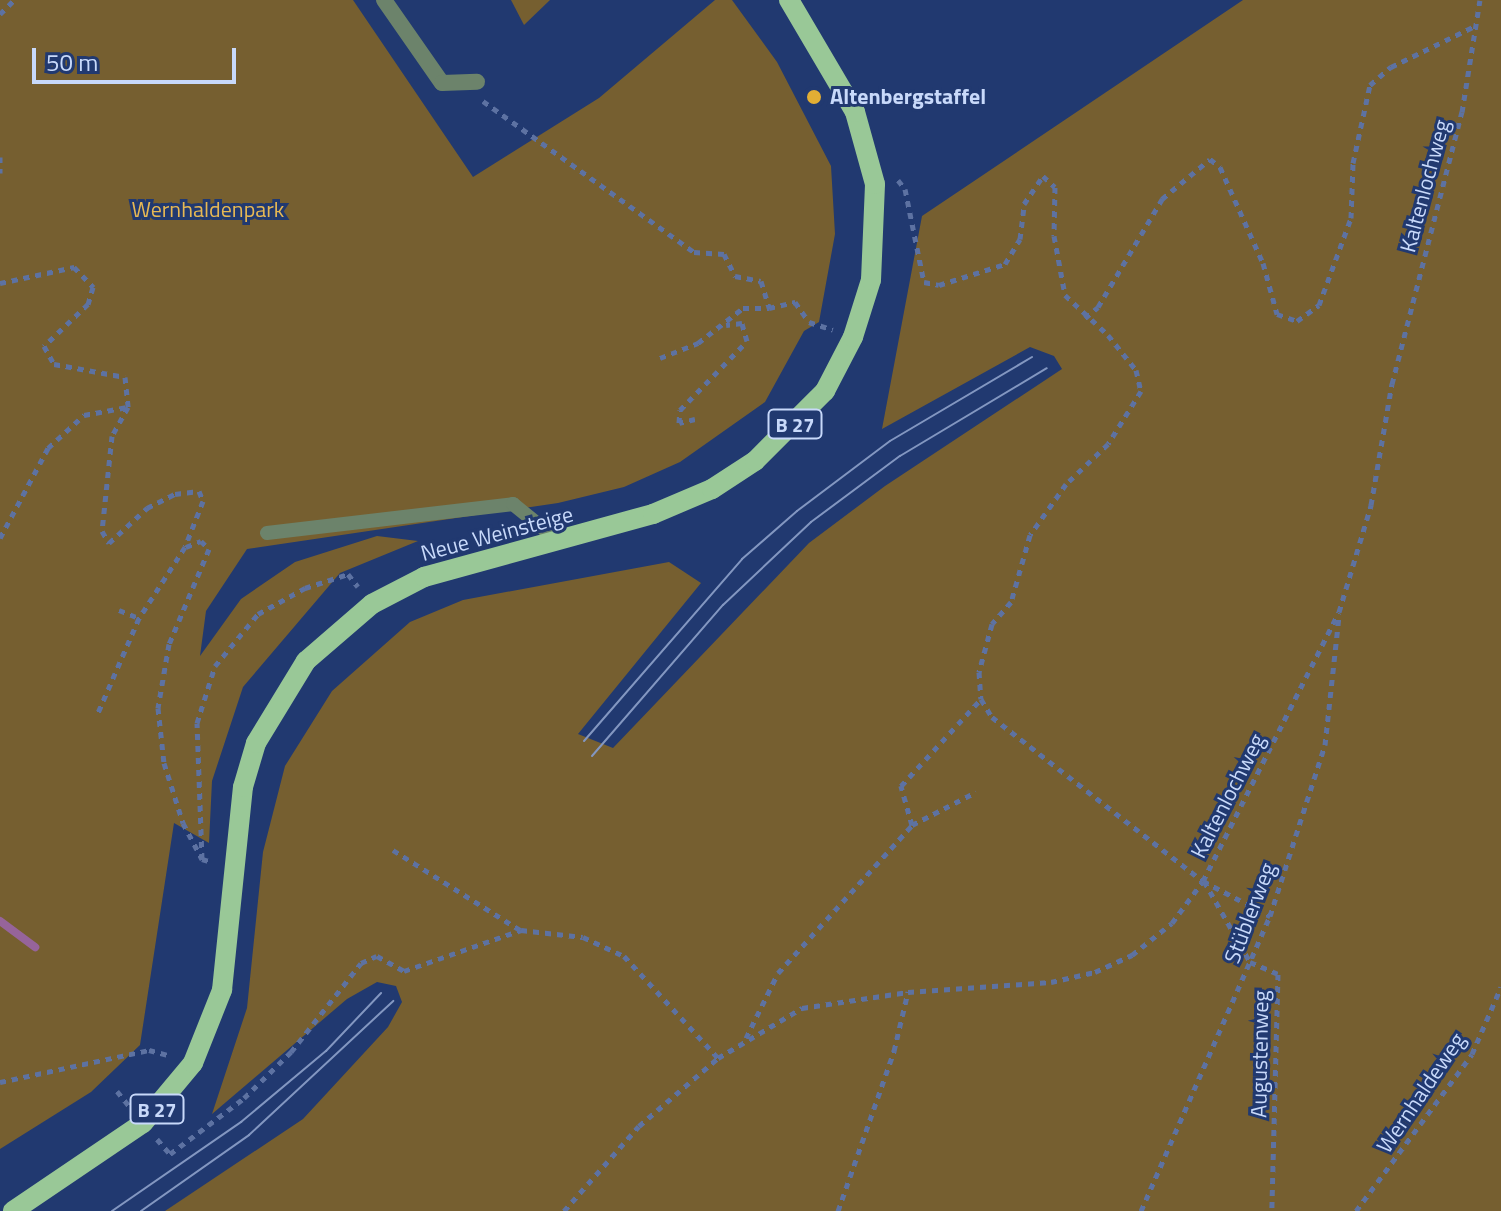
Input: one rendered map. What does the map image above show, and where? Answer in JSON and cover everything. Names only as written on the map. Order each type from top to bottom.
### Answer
[{"type":"main road","name":"Neue Weinsteige","points":[[13,1211],[143,1123],[193,1063],[222,990],[236,827],[256,743],[306,661],[372,604],[424,577],[481,558],[560,542],[653,514],[712,489],[755,461],[825,391],[853,337],[871,280],[875,184],[855,112],[789,0]]},
{"type":"street","points":[[384,0],[442,83],[476,88]]},
{"type":"lane","points":[[267,533],[513,504],[560,542]]},
{"type":"path","points":[[0,14],[14,0]]},
{"type":"path","name":"Kaltenlochweg","points":[[564,1211],[639,1126],[718,1058],[802,1008],[908,992],[1051,982],[1095,972],[1132,955],[1172,923],[1203,881],[1339,612],[1371,505],[1392,384],[1462,112],[1473,27],[1480,0]]},
{"type":"path","points":[[1085,318],[1098,307],[1162,199],[1210,159],[1220,167],[1263,263],[1277,314],[1297,321],[1319,305],[1351,218],[1353,163],[1370,85],[1391,67],[1473,27]]},
{"type":"path","points":[[476,88],[694,252],[724,254],[735,276],[761,281],[769,308]]},
{"type":"path","points":[[0,157],[0,173]]},
{"type":"path","points":[[905,189],[924,282],[939,285],[1005,264],[1020,239],[1024,204],[1043,176],[1055,187],[1054,236],[1065,295],[1085,318],[1108,335],[1136,370],[1141,391],[1108,444],[1066,484],[1030,535],[1011,602],[992,624],[979,672],[981,699],[992,717],[1203,881],[1270,916]]},
{"type":"path","points":[[0,283],[74,267],[93,287],[88,304],[44,346],[54,364],[125,377],[128,407],[112,436],[102,531],[109,543],[147,508],[175,494],[199,491],[203,501],[185,547],[139,618],[97,715]]},
{"type":"path","points":[[660,358],[726,325],[743,308],[769,308],[795,302],[809,322],[853,337]]},
{"type":"path","points":[[695,419],[679,423],[680,410],[747,341],[742,323],[726,325]]},
{"type":"path","points":[[0,538],[48,448],[84,415],[128,407]]},
{"type":"path","points":[[185,547],[201,541],[209,549],[169,644],[158,708],[164,763],[183,823],[202,859],[197,723],[215,666],[258,614],[305,588],[348,574],[372,604]]},
{"type":"path","points":[[119,610],[139,618]]},
{"type":"path","name":"Stüblerweg","points":[[1141,1211],[1270,916],[1325,745],[1339,612]]},
{"type":"path","points":[[912,825],[901,786],[981,699]]},
{"type":"path","points":[[745,1040],[778,973],[912,825],[976,792]]},
{"type":"path","points":[[393,850],[521,930],[583,937],[624,956],[718,1058]]},
{"type":"path","name":"Augustenweg","points":[[1203,881],[1250,962],[1278,974],[1272,1211]]},
{"type":"path","points":[[143,1123],[170,1154],[244,1098],[291,1052],[361,963],[377,956],[404,971],[521,930]]},
{"type":"path","name":"Wernhaldeweg","points":[[1356,1211],[1472,1054],[1501,987]]},
{"type":"path","points":[[838,1211],[894,1051],[908,992]]},
{"type":"path","points":[[0,1082],[149,1050],[193,1063]]},
{"type":"green space","name":"Wernhaldenpark","points":[[0,0],[353,0],[473,177],[599,98],[715,0],[732,0],[777,62],[831,166],[835,234],[819,322],[804,331],[765,402],[680,462],[624,487],[558,503],[247,549],[206,611],[200,656],[241,599],[295,562],[377,536],[418,541],[340,573],[243,687],[212,781],[209,843],[174,823],[140,1045],[91,1092],[0,1149]]},
{"type":"green space","points":[[511,0],[550,0],[524,25]]},
{"type":"green space","points":[[1243,0],[1501,0],[1501,1211],[165,1211],[303,1119],[388,1027],[402,1002],[396,986],[377,982],[347,999],[212,1114],[247,1008],[263,852],[285,766],[332,691],[410,622],[463,600],[669,562],[701,583],[578,734],[613,748],[809,543],[885,486],[1062,369],[1054,356],[1030,347],[882,429],[922,216]]},
{"type":"waterway","points":[[0,921],[35,947]]},
{"type":"tram line","points":[[584,741],[742,559],[797,511],[890,441],[1032,357]]},
{"type":"tram line","points":[[592,756],[723,605],[811,522],[900,456],[1047,368]]},
{"type":"tram line","points":[[112,1211],[241,1122],[326,1051],[381,993]]},
{"type":"tram line","points":[[141,1211],[249,1135],[393,1001]]},
{"type":"place","name":"Altenbergstaffel","points":[[814,97]]}]
